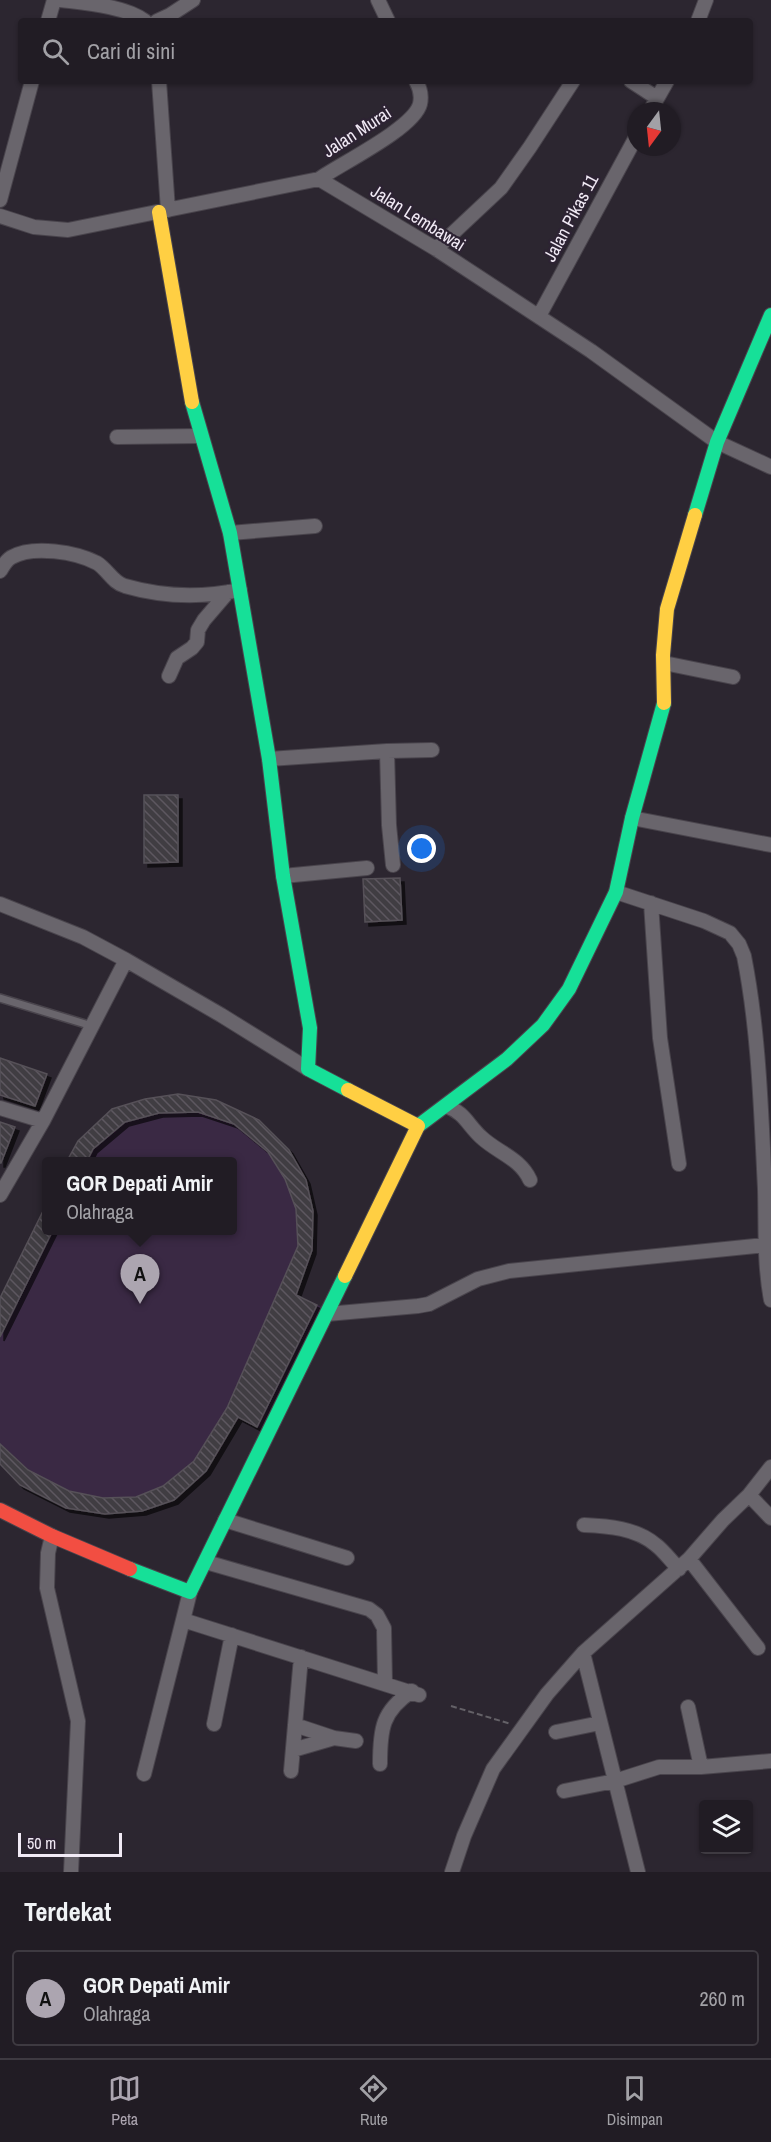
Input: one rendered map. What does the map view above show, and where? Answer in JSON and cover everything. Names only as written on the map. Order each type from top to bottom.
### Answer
[{"type":"street","points":[[49,18],[54,0]]},
{"type":"street","points":[[61,0],[120,5],[140,18]]},
{"type":"street","points":[[164,18],[193,0]]},
{"type":"street","points":[[378,0],[387,18]]},
{"type":"street","points":[[699,18],[706,0]]},
{"type":"street","points":[[0,200],[31,84]]},
{"type":"street","points":[[159,84],[164,211],[173,306],[200,436],[230,533],[234,591],[269,759],[283,876],[310,1028],[308,1069]]},
{"type":"street","name":"Jalan Murai","points":[[319,179],[390,135],[414,115],[420,105],[420,91],[417,84]]},
{"type":"street","points":[[436,249],[501,188],[571,84]]},
{"type":"street","points":[[636,84],[657,98]]},
{"type":"street","points":[[655,102],[665,84]]},
{"type":"street","name":"Jalan Pikas 11","points":[[539,316],[627,154]]},
{"type":"street","points":[[0,216],[34,227],[68,230],[319,179]]},
{"type":"street","name":"Jalan Lembawai","points":[[319,179],[436,249],[539,316],[717,442],[771,467]]},
{"type":"street","points":[[144,1774],[190,1592],[418,1126],[507,1059],[543,1024],[569,988],[616,892],[632,818],[664,702],[663,663],[667,609],[717,442],[766,338],[771,315]]},
{"type":"street","points":[[117,437],[200,436]]},
{"type":"street","points":[[230,533],[315,526]]},
{"type":"street","points":[[0,571],[9,558],[27,551],[38,550],[61,552],[97,563],[122,586],[174,595],[199,596],[234,591]]},
{"type":"street","points":[[169,676],[177,658],[197,642],[198,630],[204,620],[234,591]]},
{"type":"street","points":[[663,663],[732,677]]},
{"type":"street","points":[[269,759],[432,750]]},
{"type":"street","points":[[387,751],[389,825],[393,865]]},
{"type":"street","points":[[632,818],[771,845]]},
{"type":"street","points":[[283,876],[367,868]]},
{"type":"street","points":[[616,892],[704,921],[730,933],[739,944],[744,956],[757,1041],[768,1184],[765,1245],[771,1300]]},
{"type":"street","points":[[0,903],[83,937],[221,1015],[308,1069],[418,1126]]},
{"type":"street","points":[[651,903],[660,1038],[679,1164]]},
{"type":"street","points":[[0,1194],[44,1121],[126,960]]},
{"type":"street","points":[[446,1106],[460,1112],[481,1137],[519,1163],[530,1180]]},
{"type":"street","points":[[0,1108],[44,1121]]},
{"type":"street","points":[[327,1314],[429,1304],[478,1279],[509,1271],[765,1245]]},
{"type":"street","points":[[452,1872],[464,1836],[493,1769],[522,1727],[583,1653],[684,1564],[749,1495],[771,1467]]},
{"type":"street","points":[[749,1495],[771,1518]]},
{"type":"street","points":[[0,1510],[52,1536],[153,1579],[190,1592]]},
{"type":"street","points":[[225,1520],[346,1558]]},
{"type":"street","points":[[584,1525],[605,1526],[641,1536],[656,1544],[684,1564],[758,1648]]},
{"type":"street","points":[[52,1536],[48,1553],[47,1588],[78,1721],[71,1872]]},
{"type":"street","points":[[206,1562],[369,1609],[377,1615],[384,1628],[385,1683]]},
{"type":"street","points":[[183,1620],[416,1693],[391,1708],[385,1719],[381,1730],[380,1764]]},
{"type":"street","points":[[214,1724],[232,1635]]},
{"type":"street","points":[[583,1653],[638,1872]]},
{"type":"street","points":[[291,1771],[301,1657]]},
{"type":"street","points":[[688,1707],[701,1767]]},
{"type":"street","points":[[556,1732],[600,1723]]},
{"type":"street","points":[[295,1725],[334,1738],[356,1742]]},
{"type":"street","points":[[293,1750],[334,1738]]},
{"type":"street","points":[[564,1791],[615,1781],[659,1767],[701,1767],[771,1761]]},
{"type":"lane","points":[[0,998],[92,1026]]},
{"type":"path","points":[[451,1706],[522,1727]]},
{"type":"shaded area","points":[[178,1094],[216,1100],[259,1120],[289,1150],[306,1180],[313,1211],[312,1250],[296,1295],[326,1309],[266,1431],[238,1417],[206,1471],[173,1500],[142,1511],[105,1514],[66,1508],[20,1485],[0,1464],[0,1298],[42,1213],[42,1235],[237,1235],[237,1157],[69,1157],[78,1141],[112,1109],[145,1099]]},
{"type":"building","points":[[144,795],[178,795],[178,862],[144,863]]},
{"type":"building","points":[[400,878],[402,920],[365,922],[363,879]]},
{"type":"building","points":[[0,1058],[47,1074],[35,1106],[0,1095]]},
{"type":"building","points":[[178,1094],[216,1100],[259,1120],[289,1150],[306,1180],[313,1211],[312,1250],[296,1295],[317,1305],[257,1427],[238,1417],[206,1471],[174,1500],[142,1511],[105,1514],[66,1508],[20,1485],[0,1464],[0,1444],[28,1470],[69,1491],[103,1498],[136,1497],[163,1486],[194,1461],[227,1408],[298,1246],[296,1209],[285,1179],[268,1152],[234,1124],[198,1112],[159,1113],[125,1122],[93,1149],[89,1157],[69,1157],[78,1141],[112,1109],[145,1099]]},
{"type":"building","points":[[0,1122],[15,1127],[1,1163],[0,1163]]},
{"type":"building","points":[[42,1213],[42,1235],[51,1235],[0,1337],[0,1298]]},
{"type":"traffic: fast","points":[[695,515],[717,442],[771,315]]},
{"type":"traffic: fast","points":[[192,402],[230,533],[269,759],[283,876],[310,1028],[308,1069],[348,1090]]},
{"type":"traffic: fast","points":[[418,1126],[507,1059],[543,1025],[569,989],[616,892],[632,818],[664,703]]},
{"type":"traffic: fast","points":[[130,1569],[190,1592],[345,1276]]},
{"type":"traffic: slow","points":[[159,212],[192,402]]},
{"type":"traffic: slow","points":[[664,703],[663,655],[667,609],[695,515]]},
{"type":"traffic: slow","points":[[345,1276],[418,1126],[348,1090]]},
{"type":"traffic: jam","points":[[0,1510],[52,1536],[130,1569]]},
{"type":"place","name":"GOR Depati Amir","points":[[140,1304]]}]
